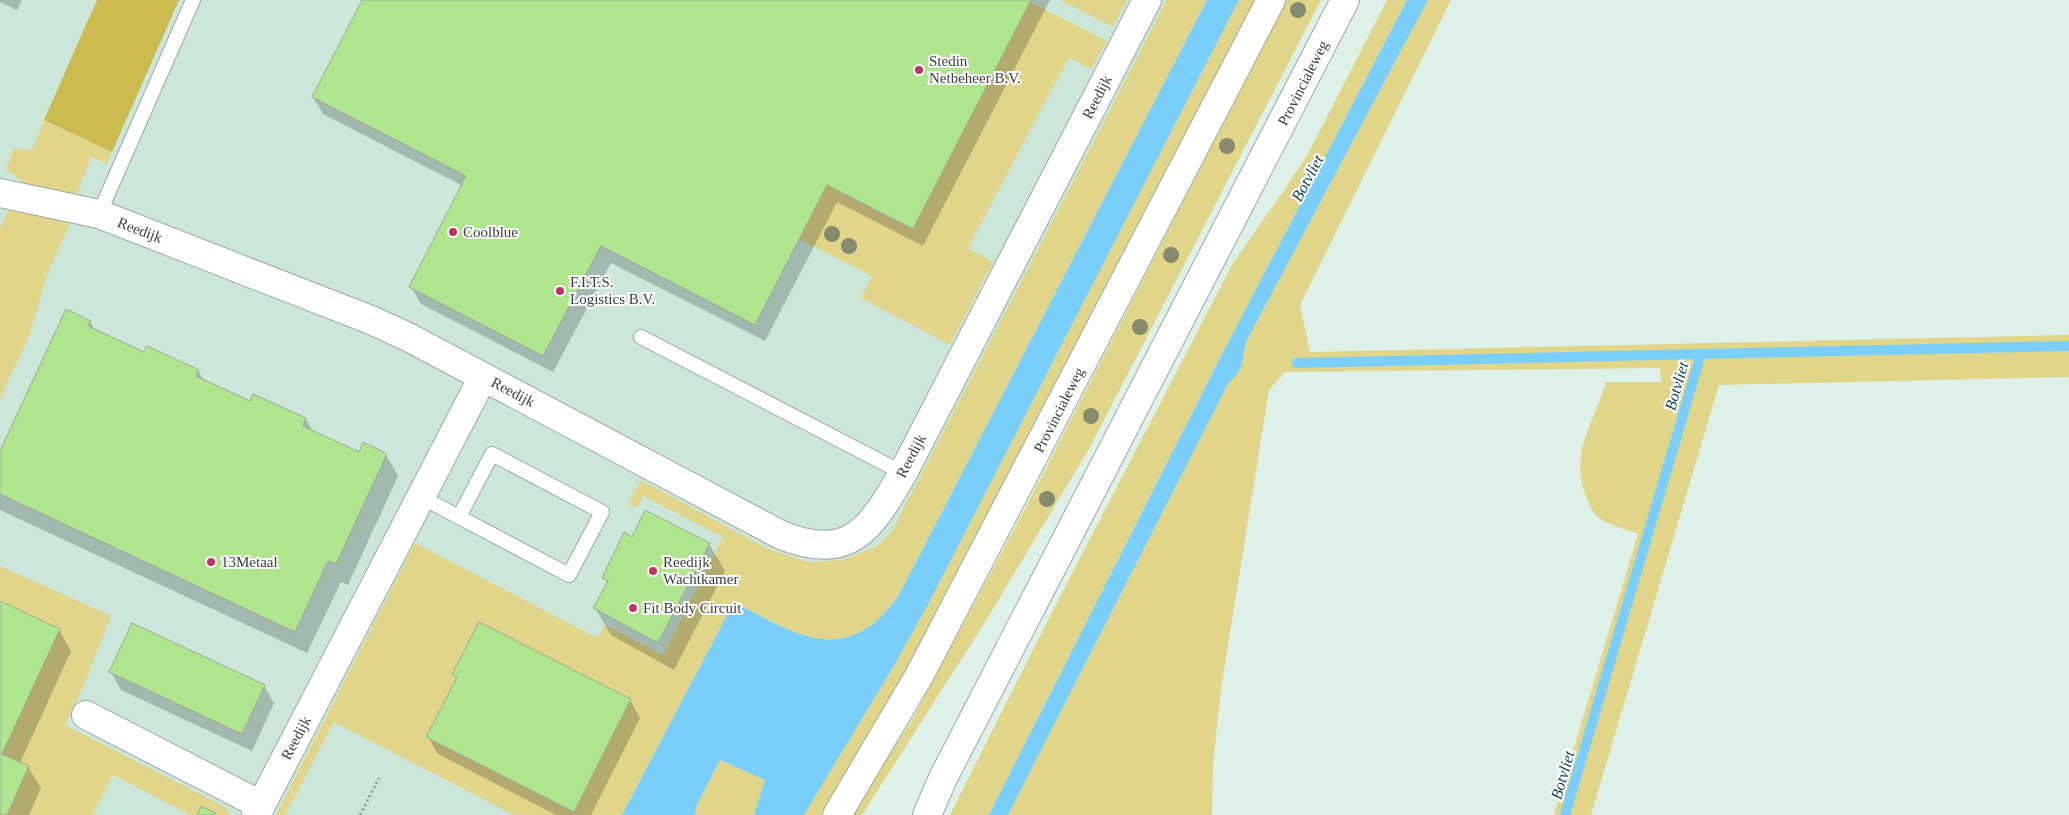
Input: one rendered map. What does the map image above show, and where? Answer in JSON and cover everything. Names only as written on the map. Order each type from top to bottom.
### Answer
[{"type":"street","name":"Reedijk","points":[[0,193],[99,214],[371,320],[408,337],[781,535],[820,546],[842,542],[862,531],[880,513],[903,473],[1147,0]]},
{"type":"street","name":"Provincialeweg","points":[[837,815],[919,676],[1271,0]]},
{"type":"street","name":"Provincialeweg","points":[[927,815],[943,778],[1345,0]]},
{"type":"street","name":"Reedijk","points":[[86,715],[258,810],[483,377]]},
{"type":"street","name":"Provincialeweg","points":[[914,815],[943,778]]},
{"type":"lane","name":"Reedijk","points":[[99,214],[193,0]]},
{"type":"lane","points":[[640,337],[903,473]]},
{"type":"lane","points":[[421,497],[568,575],[602,512],[492,454],[459,517]]},
{"type":"path","points":[[360,815],[379,778]]},
{"type":"shaded area","points":[[0,0],[1207,0],[899,595],[734,602],[622,815],[0,815]]},
{"type":"shaded area","points":[[97,0],[179,0],[112,152],[44,120]]},
{"type":"shaded area","points":[[1060,0],[1127,0],[1113,27]]},
{"type":"shaded area","points":[[1167,0],[1207,0],[899,595],[880,618],[860,632],[841,639],[821,639],[780,626],[734,602],[622,815],[514,815],[334,722],[285,815],[276,815],[415,543],[597,638],[605,625],[663,655],[723,537],[643,496],[637,508],[628,504],[641,480],[766,548],[807,562],[842,560],[876,547],[892,531]]},
{"type":"shaded area","points":[[1239,0],[1257,0],[897,694],[821,815],[804,815],[894,666],[931,599]]},
{"type":"shaded area","points":[[1287,0],[1321,0],[1088,451],[987,619],[862,815],[851,815],[912,720],[1028,503]]},
{"type":"shaded area","points":[[1387,0],[1407,0],[1219,360],[989,815],[950,815],[1049,618],[1233,263],[1309,152]]},
{"type":"shaded area","points":[[1428,0],[1451,0],[1300,305],[1310,352],[2069,335],[2069,377],[1719,385],[1591,815],[1554,815],[1638,534],[1608,523],[1593,512],[1582,482],[1581,453],[1606,382],[1661,382],[1660,368],[1285,372],[1269,390],[1221,689],[1213,764],[1212,815],[1008,815],[1228,384],[1242,364],[1246,342]]},
{"type":"shaded area","points":[[1030,2],[1107,41],[1091,69],[1069,57],[968,248],[993,262],[950,345],[861,298],[872,276],[799,239],[827,185],[913,229]]},
{"type":"shaded area","points":[[44,120],[112,152],[107,164],[91,157],[71,210],[70,223],[46,278],[30,334],[0,399],[0,228],[22,181],[6,169],[14,148],[32,150]]},
{"type":"shaded area","points":[[0,566],[111,616],[82,689],[65,725],[225,807],[230,815],[191,815],[113,775],[93,815],[0,815]]},
{"type":"shaded area","points":[[720,760],[765,780],[754,815],[695,815],[697,805]]},
{"type":"water","points":[[1207,0],[1239,0],[931,599],[894,666],[804,815],[754,815],[765,780],[720,760],[697,805],[695,815],[622,815],[734,602],[780,626],[801,634],[821,639],[841,639],[860,632],[880,618],[899,595]]},
{"type":"water","points":[[1407,0],[1428,0],[1246,342],[1242,364],[1238,373],[1228,384],[1008,815],[989,815],[1219,360]]},
{"type":"building","points":[[362,0],[1031,0],[913,229],[827,185],[755,325],[601,246],[543,356],[409,287],[466,176],[312,97]]},
{"type":"building","points":[[66,309],[91,321],[88,326],[144,352],[147,346],[199,370],[196,376],[250,401],[253,394],[306,418],[303,426],[359,452],[363,442],[387,454],[336,564],[328,561],[295,632],[0,494],[0,451]]},
{"type":"building","points":[[645,510],[710,543],[658,643],[593,608],[608,581],[602,578],[624,532],[632,537]]},
{"type":"building","points":[[0,601],[60,629],[2,754],[29,766],[7,815],[0,815]]},
{"type":"building","points":[[479,622],[631,699],[574,812],[426,737],[457,677],[452,674]]},
{"type":"building","points":[[132,623],[265,685],[242,734],[109,672]]},
{"type":"building","points":[[201,806],[216,813],[215,815],[197,815]]},
{"type":"waterway","points":[[1701,354],[2069,346]]},
{"type":"waterway","name":"Botvliet","points":[[1297,363],[1701,354],[1565,815]]},
{"type":"place","name":"Stedin Netbeheer B.V.","points":[[919,70]]},
{"type":"place","name":"Coolblue","points":[[453,232]]},
{"type":"place","name":"F.I.T.S. Logistics B.V.","points":[[560,291]]},
{"type":"place","name":"13Metaal","points":[[211,562]]},
{"type":"place","name":"Reedijk Wachtkamer","points":[[653,571]]},
{"type":"place","name":"Fit Body Circuit","points":[[633,608]]}]
